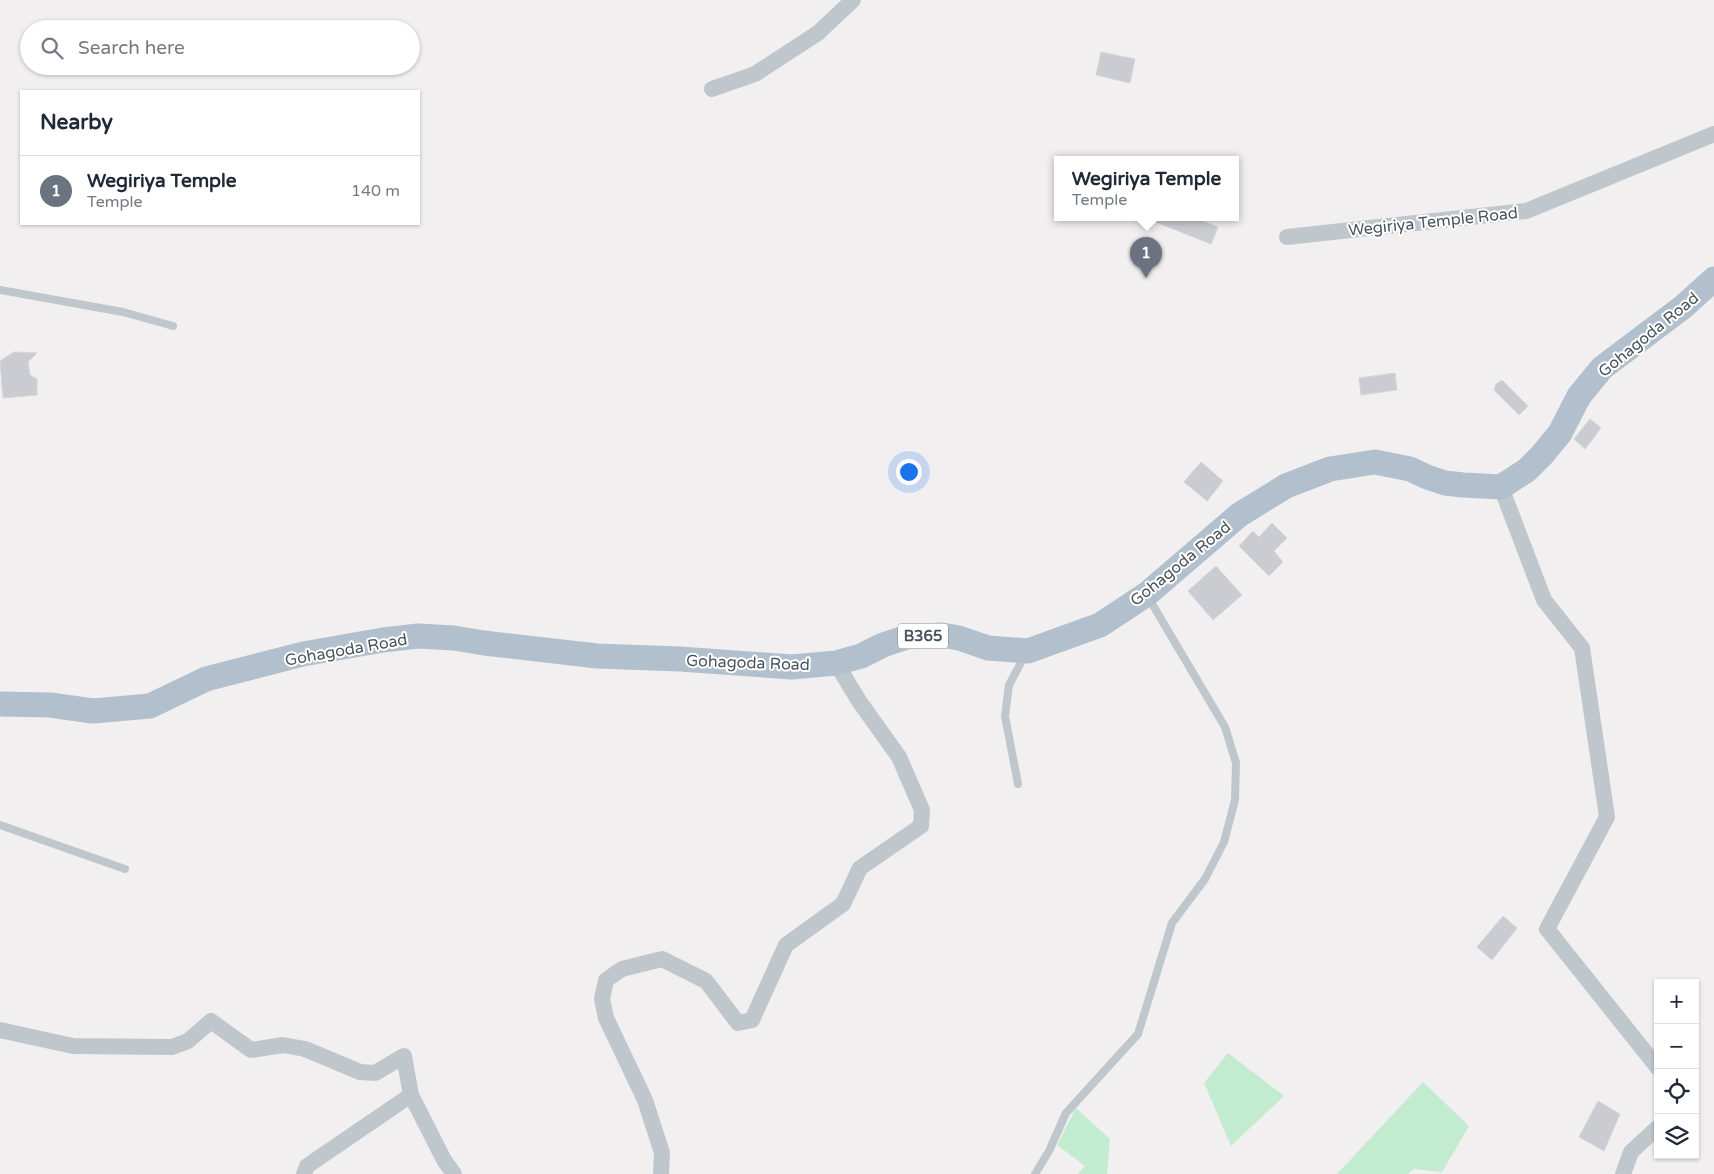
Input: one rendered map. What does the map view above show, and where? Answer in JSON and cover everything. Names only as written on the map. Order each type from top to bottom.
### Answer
[{"type":"main road","name":"Gohagoda Road","points":[[0,704],[50,705],[93,711],[150,706],[206,679],[303,654],[418,636],[454,638],[597,656],[680,659],[792,667],[836,663],[861,656],[891,642],[907,637],[921,636],[942,635],[959,638],[988,648],[1028,651],[1100,625],[1146,594],[1239,515],[1286,486],[1330,469],[1375,462],[1410,469],[1426,477],[1445,482],[1483,487],[1501,487],[1527,470],[1542,455],[1560,433],[1578,396],[1602,368],[1683,307],[1714,280]]},
{"type":"street","points":[[712,89],[755,74],[818,33],[853,0]]},
{"type":"street","name":"Wegiriya Temple Road","points":[[1287,237],[1526,211],[1714,134]]},
{"type":"street","points":[[1501,487],[1544,600],[1582,648],[1607,817],[1547,929],[1654,1063]]},
{"type":"street","points":[[661,1174],[662,1153],[645,1100],[606,1018],[602,999],[606,980],[622,969],[662,959],[706,981],[738,1023],[752,1020],[786,945],[843,904],[860,868],[921,826],[922,810],[899,757],[836,663]]},
{"type":"street","points":[[0,1030],[73,1046],[172,1047],[188,1042],[211,1022],[251,1050],[283,1045],[304,1049],[360,1072],[375,1074],[404,1056],[411,1095],[444,1160],[454,1174]]},
{"type":"street","points":[[304,1174],[307,1166],[411,1095]]},
{"type":"street","points":[[1623,1174],[1631,1152],[1654,1131]]},
{"type":"lane","points":[[0,290],[124,312],[173,326]]},
{"type":"lane","points":[[1035,1174],[1049,1151],[1066,1113],[1138,1034],[1172,923],[1205,879],[1224,842],[1235,800],[1236,763],[1225,727],[1146,594]]},
{"type":"lane","points":[[1018,784],[1005,716],[1009,685],[1028,651]]},
{"type":"lane","points":[[0,824],[125,869]]},
{"type":"green space","points":[[1228,1053],[1284,1096],[1231,1146],[1204,1083]]},
{"type":"green space","points":[[1423,1082],[1469,1126],[1442,1172],[1414,1169],[1408,1174],[1337,1174]]},
{"type":"green space","points":[[1076,1108],[1110,1139],[1107,1174],[1078,1174],[1085,1166],[1057,1145]]},
{"type":"building","points":[[1101,52],[1135,59],[1130,83],[1096,75]]},
{"type":"building","points":[[1153,221],[1202,221],[1218,227],[1211,244]]},
{"type":"building","points":[[14,352],[37,353],[28,362],[30,375],[37,379],[37,395],[3,398],[0,361]]},
{"type":"building","points":[[1395,373],[1397,390],[1361,395],[1359,378]]},
{"type":"building","points":[[1502,380],[1528,406],[1519,415],[1494,390],[1496,384]]},
{"type":"building","points":[[1590,419],[1601,428],[1585,449],[1574,439]]},
{"type":"building","points":[[1201,462],[1223,481],[1207,501],[1184,482]]},
{"type":"building","points":[[1272,523],[1287,538],[1274,551],[1283,562],[1269,576],[1239,546],[1253,531],[1259,537]]},
{"type":"building","points":[[1216,566],[1242,595],[1213,620],[1188,591]]},
{"type":"building","points":[[1503,916],[1517,928],[1492,960],[1477,947]]},
{"type":"building","points":[[1598,1101],[1620,1114],[1604,1151],[1579,1137]]},
{"type":"place","name":"Wegiriya Temple","points":[[1146,278]]}]
